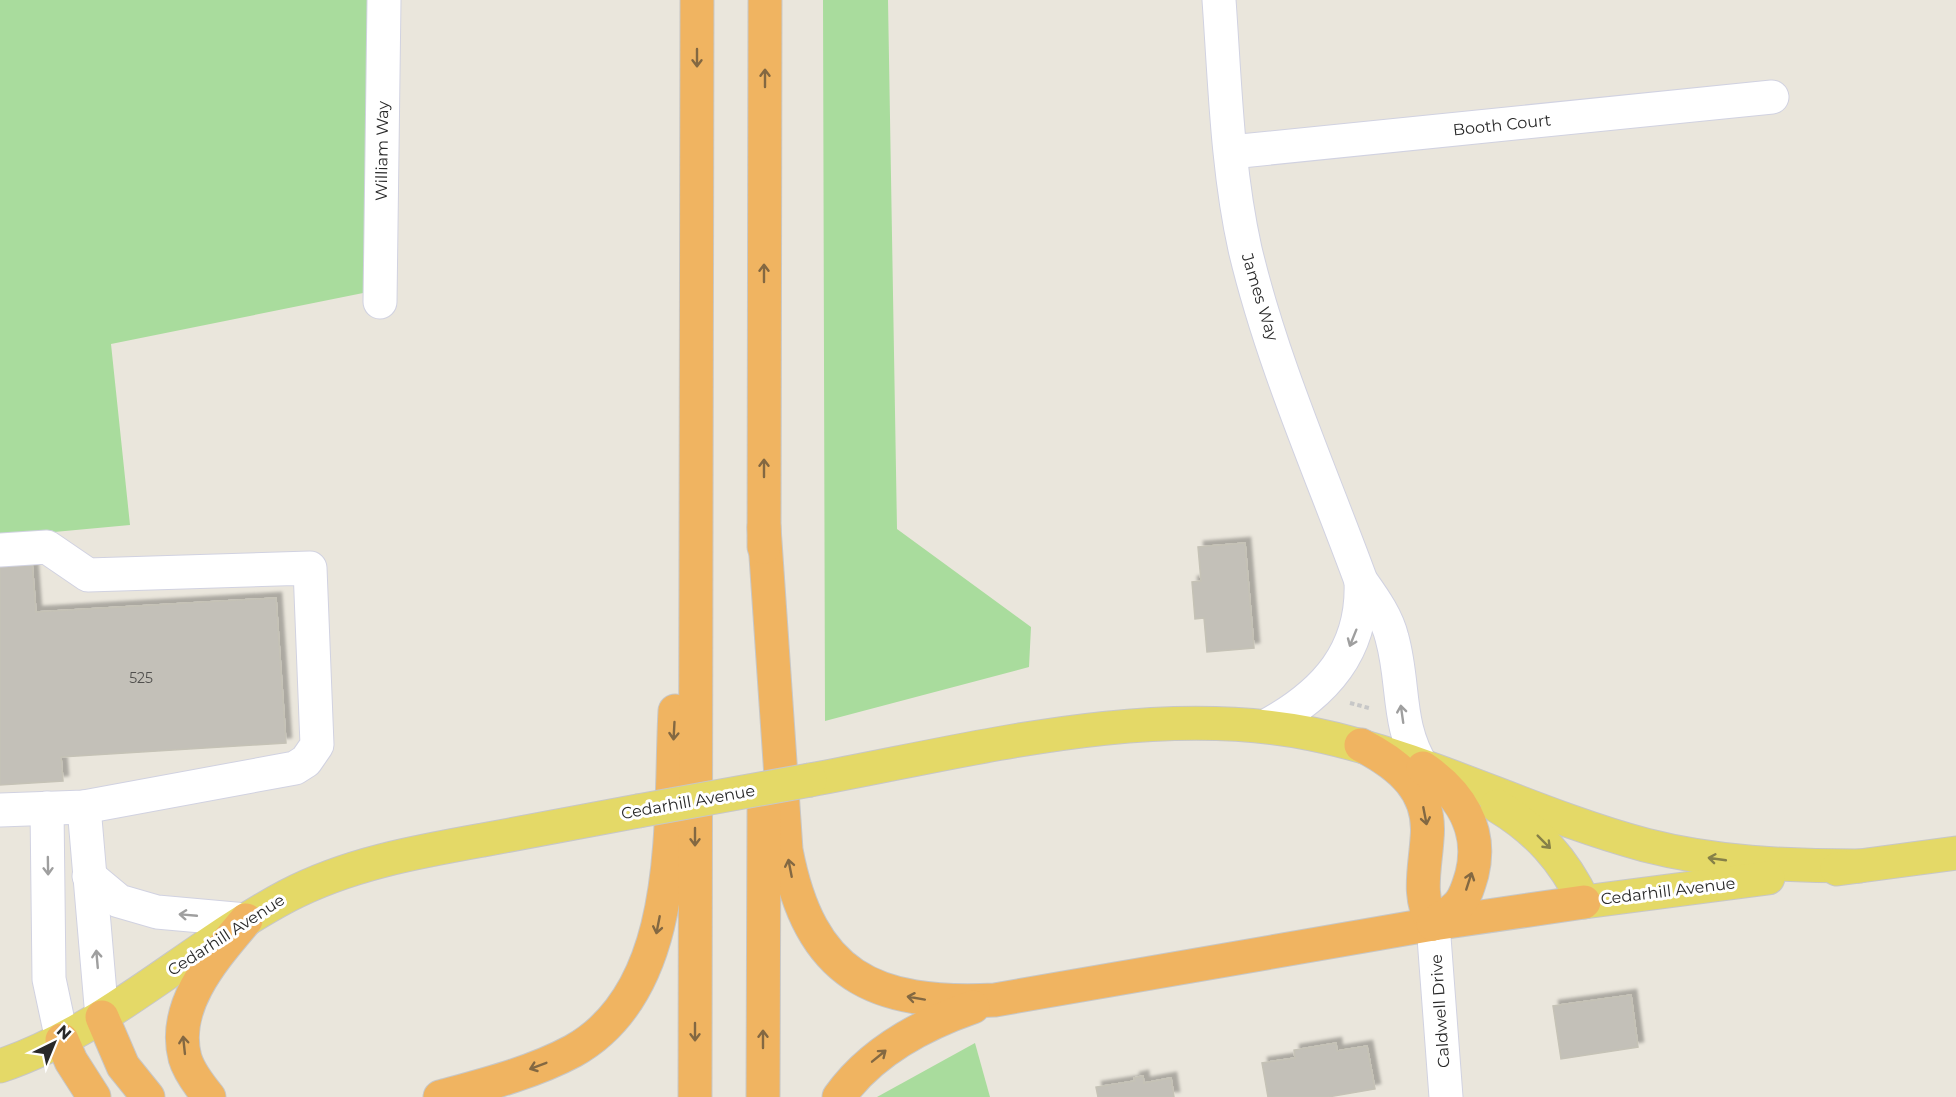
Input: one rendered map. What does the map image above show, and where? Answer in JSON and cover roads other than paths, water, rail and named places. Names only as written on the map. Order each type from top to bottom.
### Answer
[{"type":"highway","points":[[695,1097],[697,0]]},
{"type":"highway","points":[[763,1097],[765,0]]},
{"type":"highway","points":[[440,1097],[542,1065],[574,1051],[604,1029],[627,1002],[644,972],[656,938],[668,855],[697,253]]},
{"type":"highway","points":[[764,527],[786,850],[793,885],[806,921],[825,949],[850,973],[883,990],[916,999],[956,1002],[995,1000],[1433,924],[1584,902]]},
{"type":"highway","points":[[1361,745],[1385,757],[1404,772],[1417,790],[1426,814],[1428,837],[1423,900],[1433,924]]},
{"type":"highway","points":[[1423,768],[1442,781],[1457,798],[1468,818],[1474,838],[1475,861],[1465,894],[1459,904],[1433,924]]},
{"type":"highway","points":[[208,1097],[197,1082],[185,1058],[182,1033],[187,1012],[203,975],[246,920]]},
{"type":"highway","points":[[838,1097],[849,1082],[881,1053],[900,1041],[946,1017],[995,1000]]},
{"type":"highway","points":[[102,1017],[123,1066],[148,1097]]},
{"type":"highway","points":[[62,1040],[71,1061],[94,1097]]},
{"type":"main road","name":"Cedarhill Avenue","points":[[0,1066],[62,1040],[102,1017],[246,920],[324,878],[385,859],[1046,737],[1157,723],[1266,726],[1361,745],[1595,828],[1674,851],[1749,864],[1859,866]]},
{"type":"main road","name":"Cedarhill Avenue","points":[[1423,768],[1500,808],[1533,830],[1556,854],[1572,877],[1584,902],[1956,853]]},
{"type":"street","name":"William Way","points":[[380,302],[384,0]]},
{"type":"street","name":"James Way","points":[[1219,0],[1231,152],[1245,248],[1258,297],[1361,581],[1374,599],[1392,637],[1405,732],[1423,768]]},
{"type":"street","name":"Booth Court","points":[[1231,152],[1772,97]]},
{"type":"street","points":[[0,550],[47,547],[88,575],[310,568],[317,745],[312,754],[295,768],[84,807],[0,810]]},
{"type":"street","name":"James Way","points":[[1266,726],[1299,706],[1316,691],[1346,655],[1362,607],[1361,581]]},
{"type":"street","points":[[84,807],[102,1017]]},
{"type":"street","points":[[47,808],[49,979],[62,1040]]},
{"type":"street","points":[[89,876],[119,902],[157,912],[246,920]]},
{"type":"street","name":"Caldwell Drive","points":[[1433,924],[1446,1097]]}]
